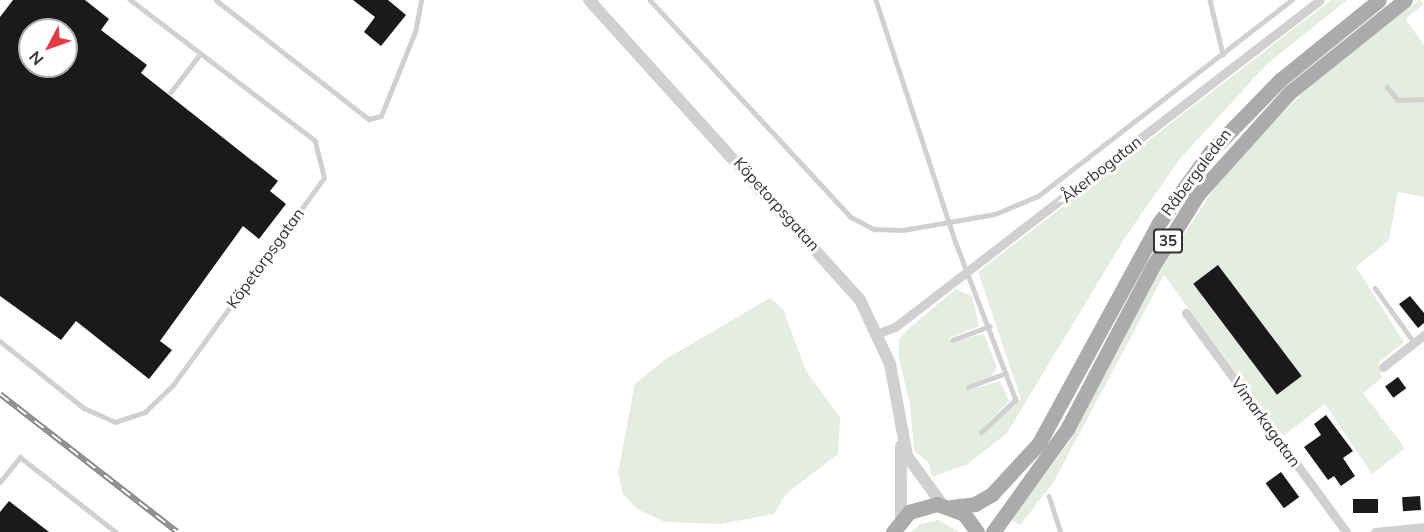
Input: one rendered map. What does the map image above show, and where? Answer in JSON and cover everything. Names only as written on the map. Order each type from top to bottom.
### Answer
[{"type":"main road","name":"Råbergaleden","points":[[947,506],[975,504],[992,494],[1039,443],[1159,223],[1211,151],[1287,73],[1379,0]]},
{"type":"main road","name":"Råbergaleden","points":[[993,532],[1067,429],[1153,266],[1204,186],[1290,92],[1405,0]]},
{"type":"main road","name":"35","points":[[895,528],[920,507],[947,506]]},
{"type":"main road","points":[[947,506],[969,519],[977,532]]},
{"type":"street","name":"Köpetorpsgatan","points":[[589,0],[835,268],[879,333],[894,381],[902,442],[895,528]]},
{"type":"street","name":"Åkerbogatan","points":[[879,333],[896,327],[1320,0]]},
{"type":"street","name":"Vimarkagatan","points":[[1186,313],[1346,532]]},
{"type":"street","points":[[1383,367],[1424,335]]},
{"type":"street","name":"Köpetorpsgatan","points":[[902,442],[913,470],[947,506]]},
{"type":"street","points":[[1375,532],[1424,527]]},
{"type":"lane","name":"Köpetorpsgatan","points":[[0,341],[84,408],[115,422],[145,412],[173,385],[324,178],[315,141],[130,0]]},
{"type":"lane","points":[[216,0],[369,119],[381,116],[415,32],[421,0]]},
{"type":"lane","points":[[650,0],[851,217],[874,229],[950,224],[1019,206],[1038,196],[1292,0]]},
{"type":"lane","points":[[876,0],[950,224],[1016,400],[982,432]]},
{"type":"lane","points":[[1210,0],[1218,45],[1223,54]]},
{"type":"lane","points":[[170,93],[200,54]]},
{"type":"lane","points":[[1387,87],[1398,100],[1424,99]]},
{"type":"lane","points":[[1375,288],[1414,342]]},
{"type":"lane","points":[[952,340],[990,326]]},
{"type":"lane","points":[[968,387],[1006,374]]},
{"type":"lane","points":[[0,482],[20,457],[116,532]]},
{"type":"lane","points":[[1049,496],[1061,532]]},
{"type":"shaded area","points":[[1331,0],[1347,0],[1266,65],[1179,160],[1126,236],[1007,433],[968,464],[932,477],[929,463],[914,451],[910,404],[898,355],[899,339],[956,289],[972,296],[979,326],[949,338],[950,342],[984,334],[997,368],[992,376],[966,386],[968,390],[1000,381],[1009,401],[980,431],[983,434],[1021,399],[978,272]]},
{"type":"shaded area","points":[[1419,0],[1424,4],[1405,19],[1424,45],[1424,197],[1398,192],[1389,240],[1356,267],[1404,342],[1378,363],[1382,378],[1363,393],[1405,448],[1372,474],[1325,404],[1283,436],[1164,275],[1053,483],[1020,525],[1011,520],[1069,442],[1160,271],[1225,172],[1314,81]]},
{"type":"shaded area","points":[[770,298],[783,309],[806,371],[840,417],[838,454],[787,493],[774,514],[720,524],[665,522],[637,509],[623,494],[618,472],[635,384],[664,360]]},
{"type":"shaded area","points":[[938,520],[959,532],[912,532],[920,524]]},
{"type":"building","points":[[13,0],[85,0],[109,19],[101,30],[147,65],[141,73],[278,181],[270,191],[286,204],[259,239],[243,226],[160,341],[172,350],[149,379],[76,321],[61,340],[0,296],[0,17]]},
{"type":"building","points":[[353,0],[388,0],[406,15],[381,46],[364,32],[375,17]]},
{"type":"building","points":[[1218,265],[1302,376],[1277,395],[1193,284]]},
{"type":"building","points":[[1410,296],[1424,313],[1424,323],[1418,328],[1399,304]]},
{"type":"building","points":[[1398,377],[1406,388],[1393,398],[1385,386]]},
{"type":"building","points":[[1326,415],[1353,451],[1343,458],[1355,476],[1341,486],[1334,476],[1328,480],[1304,447],[1321,435],[1314,424]]},
{"type":"building","points":[[1281,472],[1299,497],[1284,508],[1266,483]]},
{"type":"building","points":[[1420,496],[1421,510],[1403,511],[1402,497]]},
{"type":"building","points":[[1353,499],[1378,499],[1378,513],[1353,513]]},
{"type":"building","points":[[9,501],[49,532],[0,532],[0,512]]},
{"type":"railway","points":[[0,394],[177,532]]}]
